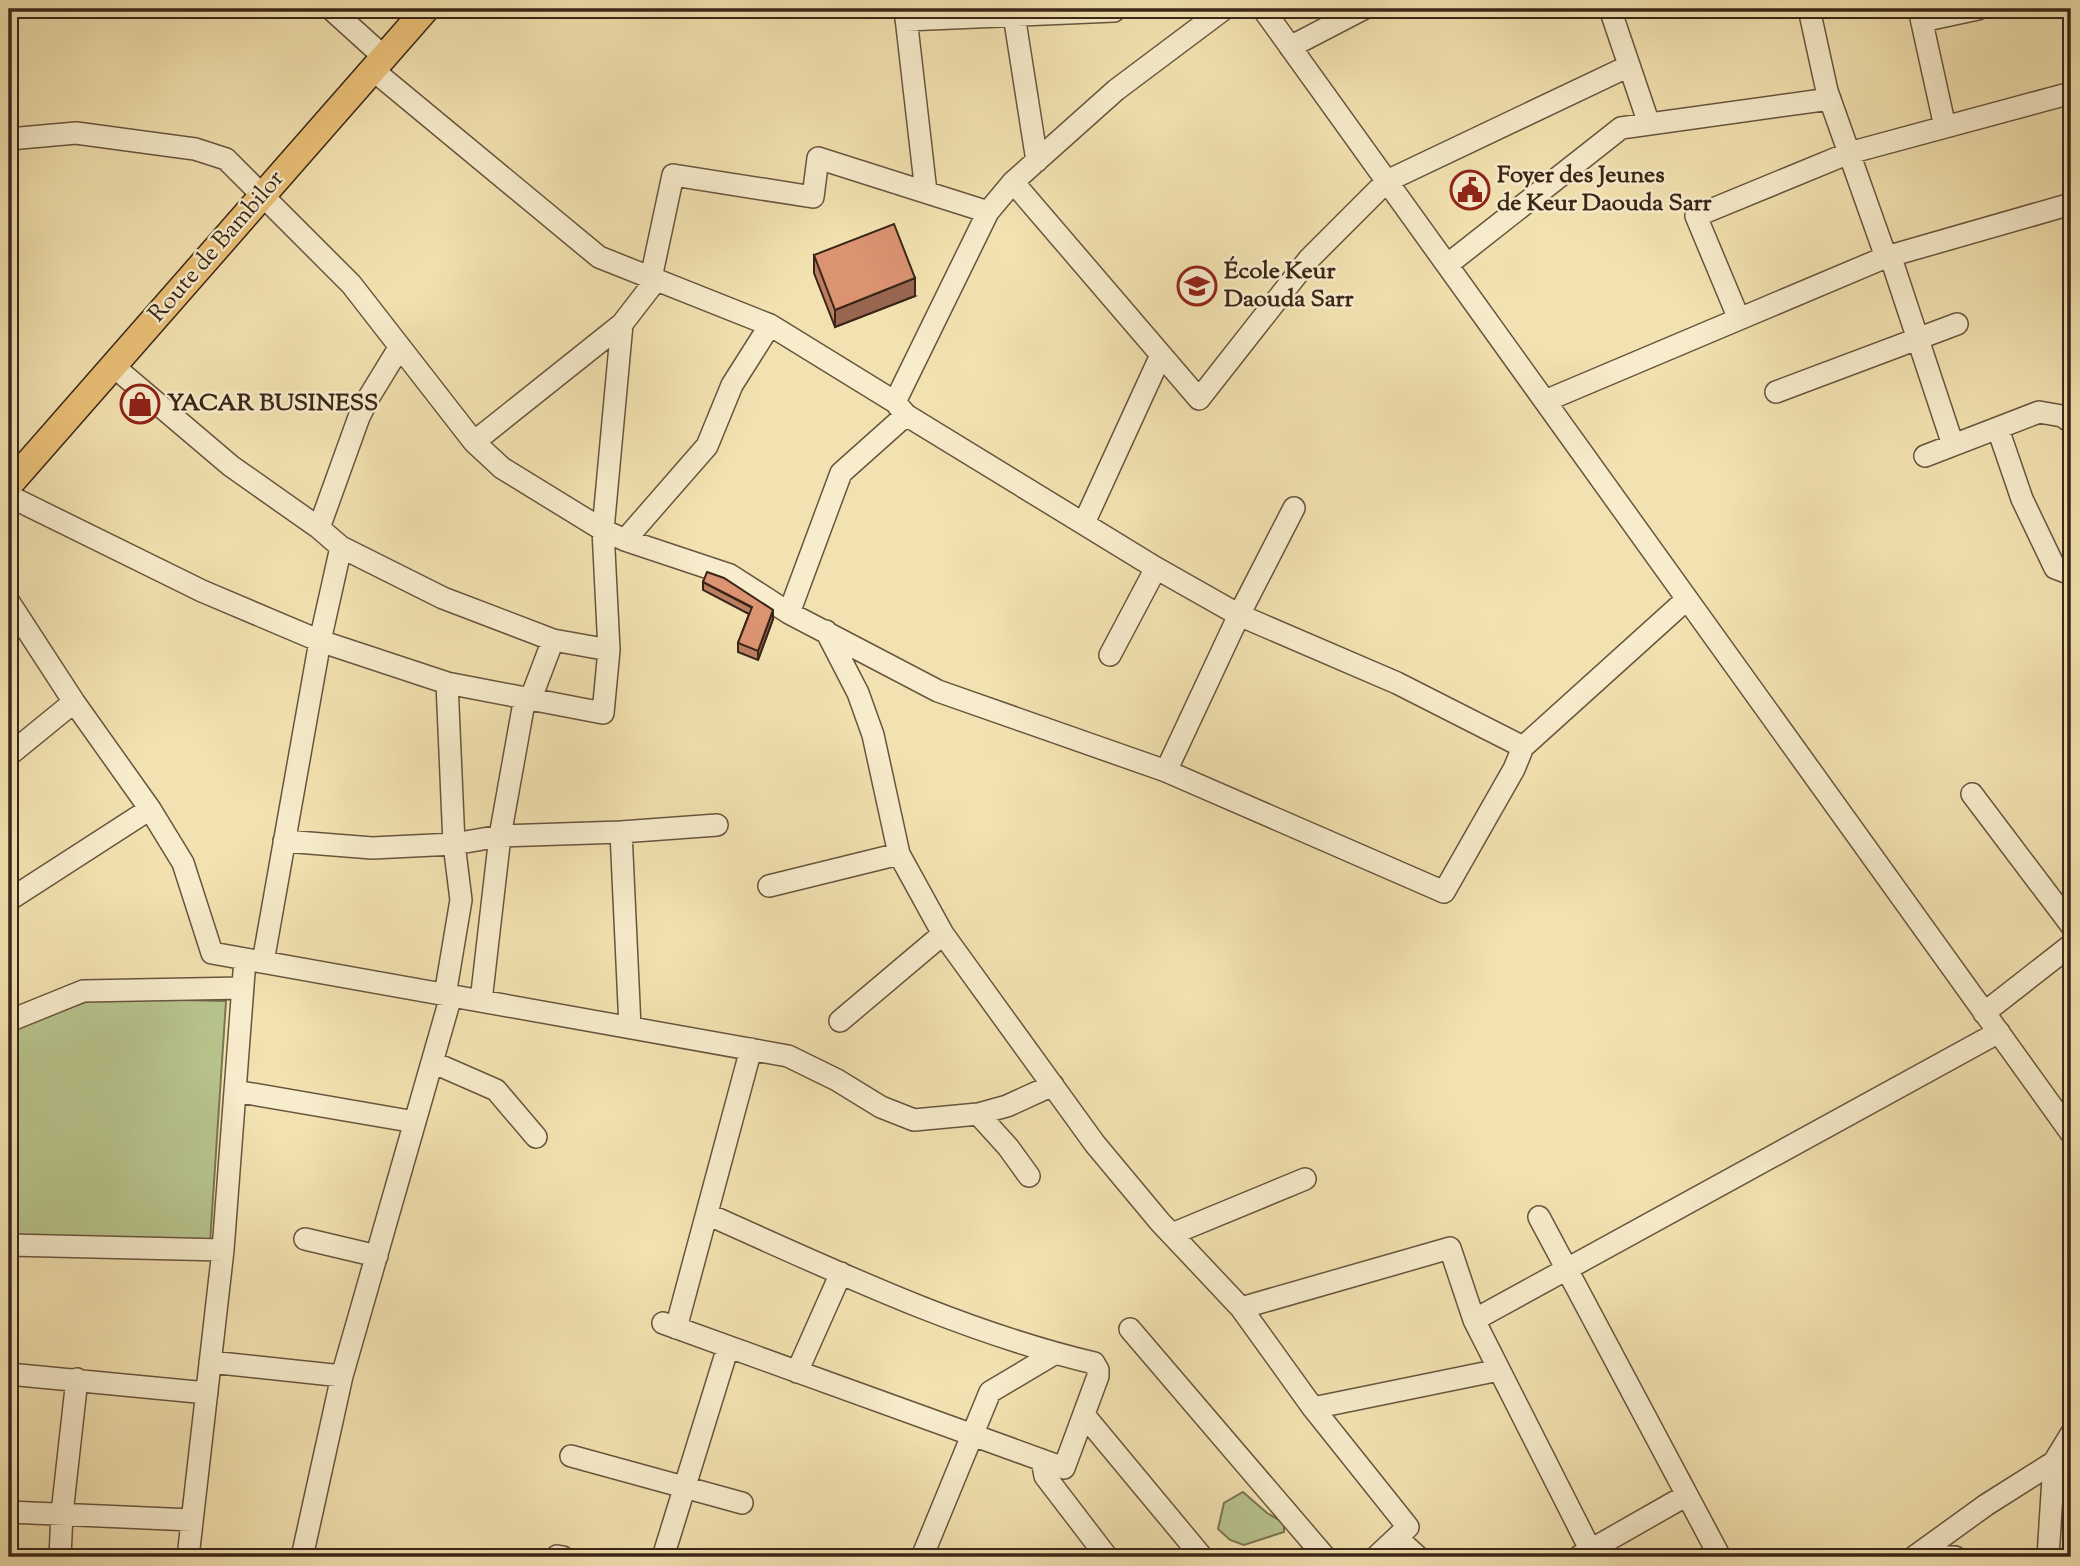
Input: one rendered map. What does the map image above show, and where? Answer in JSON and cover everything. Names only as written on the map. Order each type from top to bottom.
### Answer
[{"type":"main road","name":"Route de Bambilor","points":[[9,485],[426,9]]},
{"type":"street","points":[[331,9],[379,64],[598,257],[771,325],[1156,568],[1239,615],[1397,683],[1523,747]]},
{"type":"street","points":[[926,192],[906,14],[1014,15],[1114,9]]},
{"type":"street","points":[[789,613],[841,473],[901,408],[988,212],[1013,182],[1116,90],[1224,9]]},
{"type":"street","points":[[1263,9],[2071,1133]]},
{"type":"street","points":[[1290,47],[1363,9]]},
{"type":"street","points":[[1610,9],[1649,124]]},
{"type":"street","points":[[1808,9],[1830,99],[1953,445]]},
{"type":"street","points":[[1945,127],[1920,15],[1978,9]]},
{"type":"street","points":[[1014,15],[1037,161]]},
{"type":"street","points":[[1013,182],[1199,398],[1309,259],[1387,181],[1629,66]]},
{"type":"street","points":[[1739,319],[1696,216],[1849,153],[2071,93]]},
{"type":"street","points":[[1447,265],[1621,128],[1830,99]]},
{"type":"street","points":[[9,139],[76,133],[195,149],[226,159],[351,284],[474,442],[502,468],[603,530],[730,575],[789,613],[939,691],[1166,771],[1444,892],[1514,769],[1523,747],[1687,598]]},
{"type":"street","points":[[474,442],[622,324],[653,279],[673,175],[813,197],[818,158],[988,212]]},
{"type":"street","points":[[1545,401],[1888,256],[2071,204]]},
{"type":"street","points":[[9,496],[202,591],[320,642],[447,683],[603,712],[609,650],[603,530],[622,324]]},
{"type":"street","points":[[1776,392],[1958,324]]},
{"type":"street","points":[[625,540],[707,446],[732,384],[771,325]]},
{"type":"street","points":[[318,528],[359,418],[400,348]]},
{"type":"street","points":[[1084,523],[1161,355]]},
{"type":"street","points":[[112,365],[231,466],[341,547],[443,598],[553,640],[609,650]]},
{"type":"street","points":[[1925,456],[2039,412],[2062,416],[2071,422]]},
{"type":"street","points":[[1998,429],[2022,499],[2055,568],[2071,574]]},
{"type":"street","points":[[1166,771],[1239,615],[1294,508]]},
{"type":"street","points":[[188,1557],[223,1250],[243,988],[254,961],[284,841],[320,642],[341,547]]},
{"type":"street","points":[[1110,655],[1156,568]]},
{"type":"street","points":[[9,602],[74,702],[150,809],[183,863],[212,953],[788,1056],[837,1080],[881,1107],[914,1120],[978,1114],[1007,1107],[1053,1085]]},
{"type":"street","points":[[826,631],[858,694],[873,735],[899,854],[943,934],[1095,1144],[1172,1234],[1241,1308],[1313,1408],[1408,1527],[1387,1550],[1418,1557]]},
{"type":"street","points":[[481,1001],[500,836],[528,698],[553,640]]},
{"type":"street","points":[[302,1557],[342,1376],[432,1062],[448,995],[461,901],[454,844],[447,683]]},
{"type":"street","points":[[9,755],[74,702]]},
{"type":"street","points":[[1972,794],[2071,925]]},
{"type":"street","points":[[9,900],[150,809]]},
{"type":"street","points":[[284,841],[372,848],[454,844],[500,836],[621,832],[717,825]]},
{"type":"street","points":[[621,832],[630,1027]]},
{"type":"street","points":[[769,886],[899,854]]},
{"type":"street","points":[[840,1021],[943,934]]},
{"type":"street","points":[[1984,1013],[2071,945]]},
{"type":"street","points":[[9,1021],[83,992],[243,988]]},
{"type":"street","points":[[1474,1320],[1999,1032]]},
{"type":"street","points":[[707,1214],[913,1305],[1054,1354],[1094,1363],[1098,1370],[1064,1468],[669,1326],[707,1214],[751,1049]]},
{"type":"street","points":[[432,1062],[496,1090],[536,1137]]},
{"type":"street","points":[[235,1091],[415,1122]]},
{"type":"street","points":[[978,1114],[1008,1147],[1029,1176]]},
{"type":"street","points":[[1172,1234],[1305,1179]]},
{"type":"street","points":[[1539,1217],[1720,1557]]},
{"type":"street","points":[[305,1239],[377,1256]]},
{"type":"street","points":[[9,1245],[223,1250]]},
{"type":"street","points":[[1241,1308],[1450,1248],[1474,1320],[1588,1555],[1687,1495]]},
{"type":"street","points":[[797,1372],[841,1273]]},
{"type":"street","points":[[1130,1329],[1325,1557]]},
{"type":"street","points":[[663,1557],[728,1347]]},
{"type":"street","points":[[922,1557],[990,1392],[1054,1354]]},
{"type":"street","points":[[210,1362],[342,1376]]},
{"type":"street","points":[[1313,1408],[1499,1370]]},
{"type":"street","points":[[9,1374],[207,1393]]},
{"type":"street","points":[[60,1557],[62,1513],[77,1379]]},
{"type":"street","points":[[1084,1415],[1202,1557]]},
{"type":"street","points":[[1916,1556],[1986,1504],[2053,1462],[2071,1434]]},
{"type":"street","points":[[571,1456],[742,1503]]},
{"type":"street","points":[[1042,1460],[1045,1476],[1107,1557]]},
{"type":"street","points":[[2048,1557],[2053,1462]]},
{"type":"street","points":[[9,1512],[192,1520]]},
{"type":"street","points":[[1916,1556],[1955,1557]]},
{"type":"green space","points":[[96,998],[226,1001],[210,1243],[9,1243],[9,1031]]},
{"type":"green space","points":[[1243,1492],[1267,1513],[1284,1523],[1284,1532],[1244,1545],[1230,1540],[1218,1529],[1224,1503]]},
{"type":"building","points":[[894,224],[915,278],[835,310],[814,255]]},
{"type":"building","points":[[707,572],[724,578],[773,610],[758,651],[738,643],[752,607],[703,582]]},
{"type":"place","name":"Foyer des Jeunes de Keur Daouda Sarr","points":[[1470,190]]},
{"type":"place","name":"École Keur Daouda Sarr","points":[[1197,286]]},
{"type":"place","name":"YACAR BUSINESS","points":[[140,404]]}]
